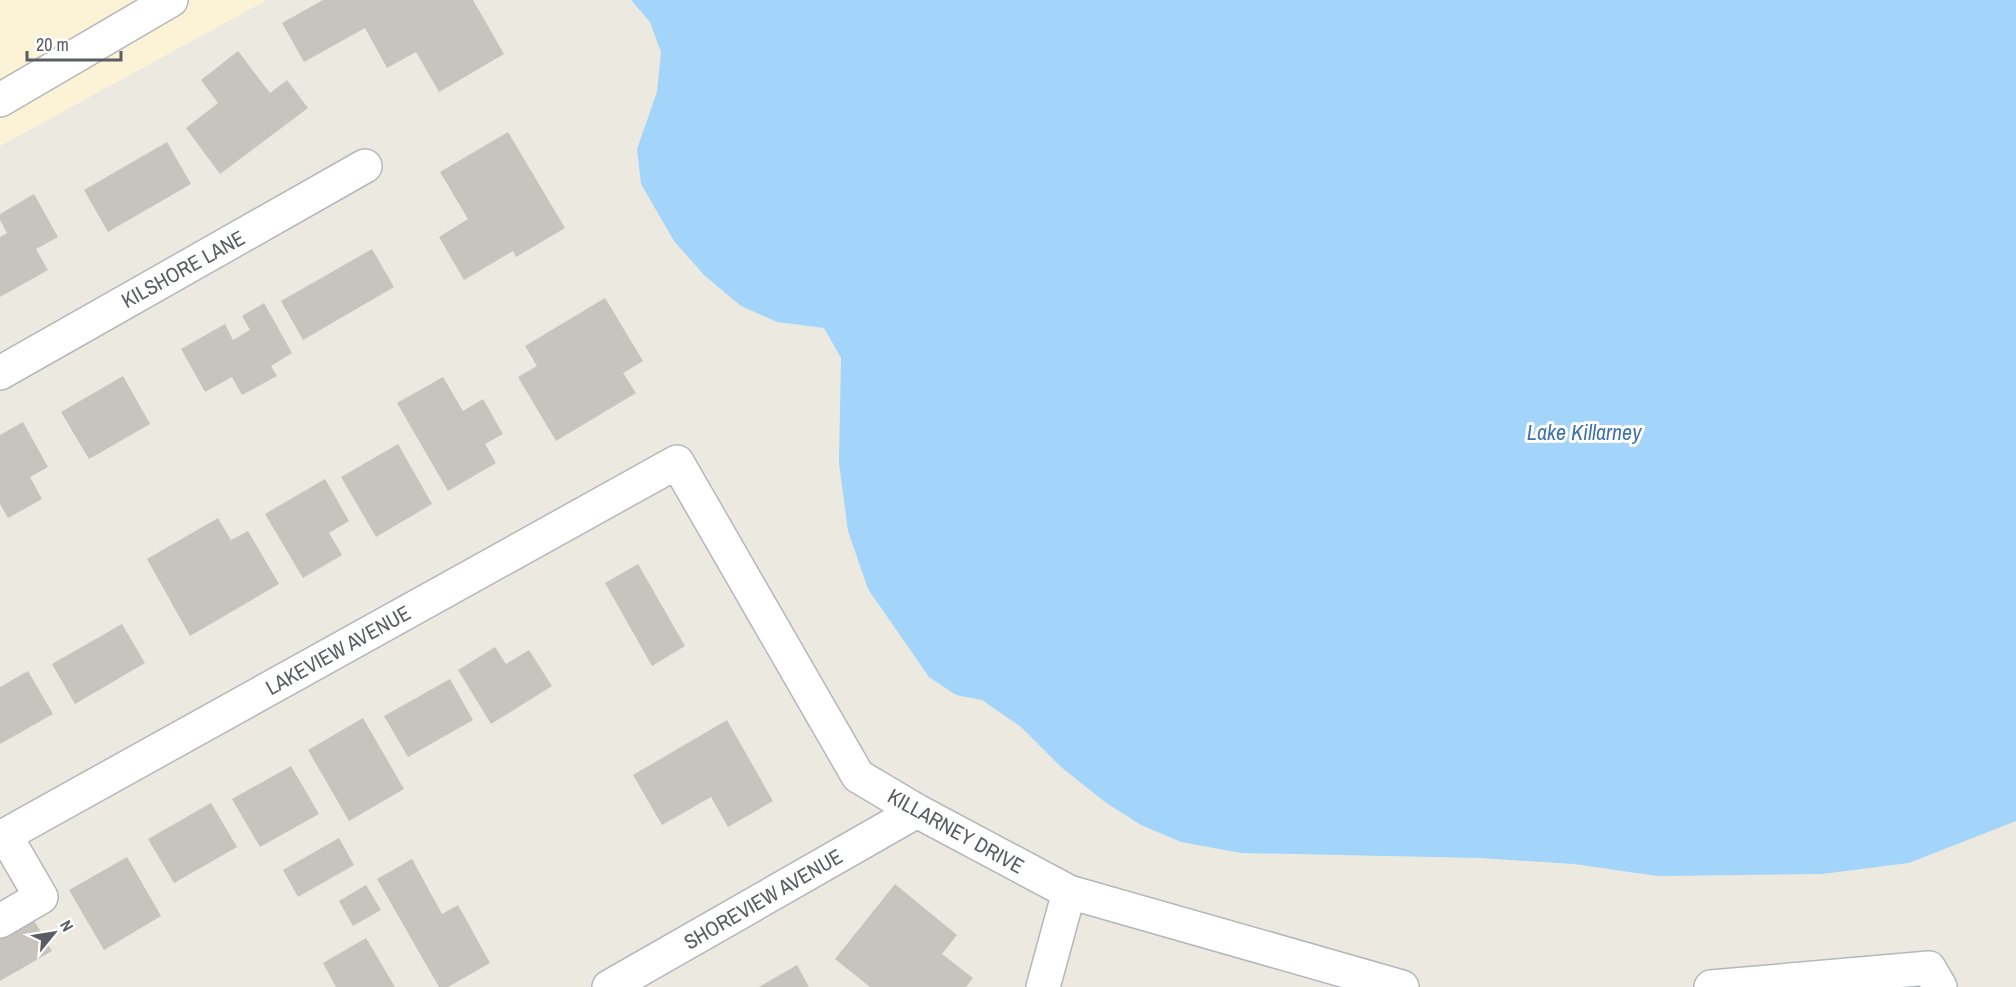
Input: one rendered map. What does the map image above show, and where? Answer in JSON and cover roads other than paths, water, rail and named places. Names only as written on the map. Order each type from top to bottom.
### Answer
[{"type":"street","points":[[0,100],[171,0]]},
{"type":"street","name":"KILSHORE LANE","points":[[0,373],[365,166]]},
{"type":"street","name":"KILLARNEY DRIVE","points":[[677,462],[858,776],[917,811],[1069,892],[1402,987]]},
{"type":"street","name":"LAKEVIEW AVENUE","points":[[3,836],[677,462]]},
{"type":"street","name":"SHOREVIEW AVENUE","points":[[609,987],[917,811]]},
{"type":"street","points":[[0,921],[41,897],[3,836]]},
{"type":"street","points":[[1043,987],[1069,892]]},
{"type":"street","points":[[1711,987],[1935,977]]},
{"type":"water","name":"Lake Killarney","points":[[631,0],[2016,0],[2016,821],[1909,863],[1822,874],[1657,876],[1574,864],[1480,858],[1241,853],[1181,842],[1141,825],[1105,802],[1061,767],[1021,727],[982,700],[956,695],[929,677],[868,589],[848,531],[839,463],[841,358],[824,328],[777,322],[741,306],[704,275],[674,241],[641,184],[637,149],[657,92],[661,52],[650,22]]}]
